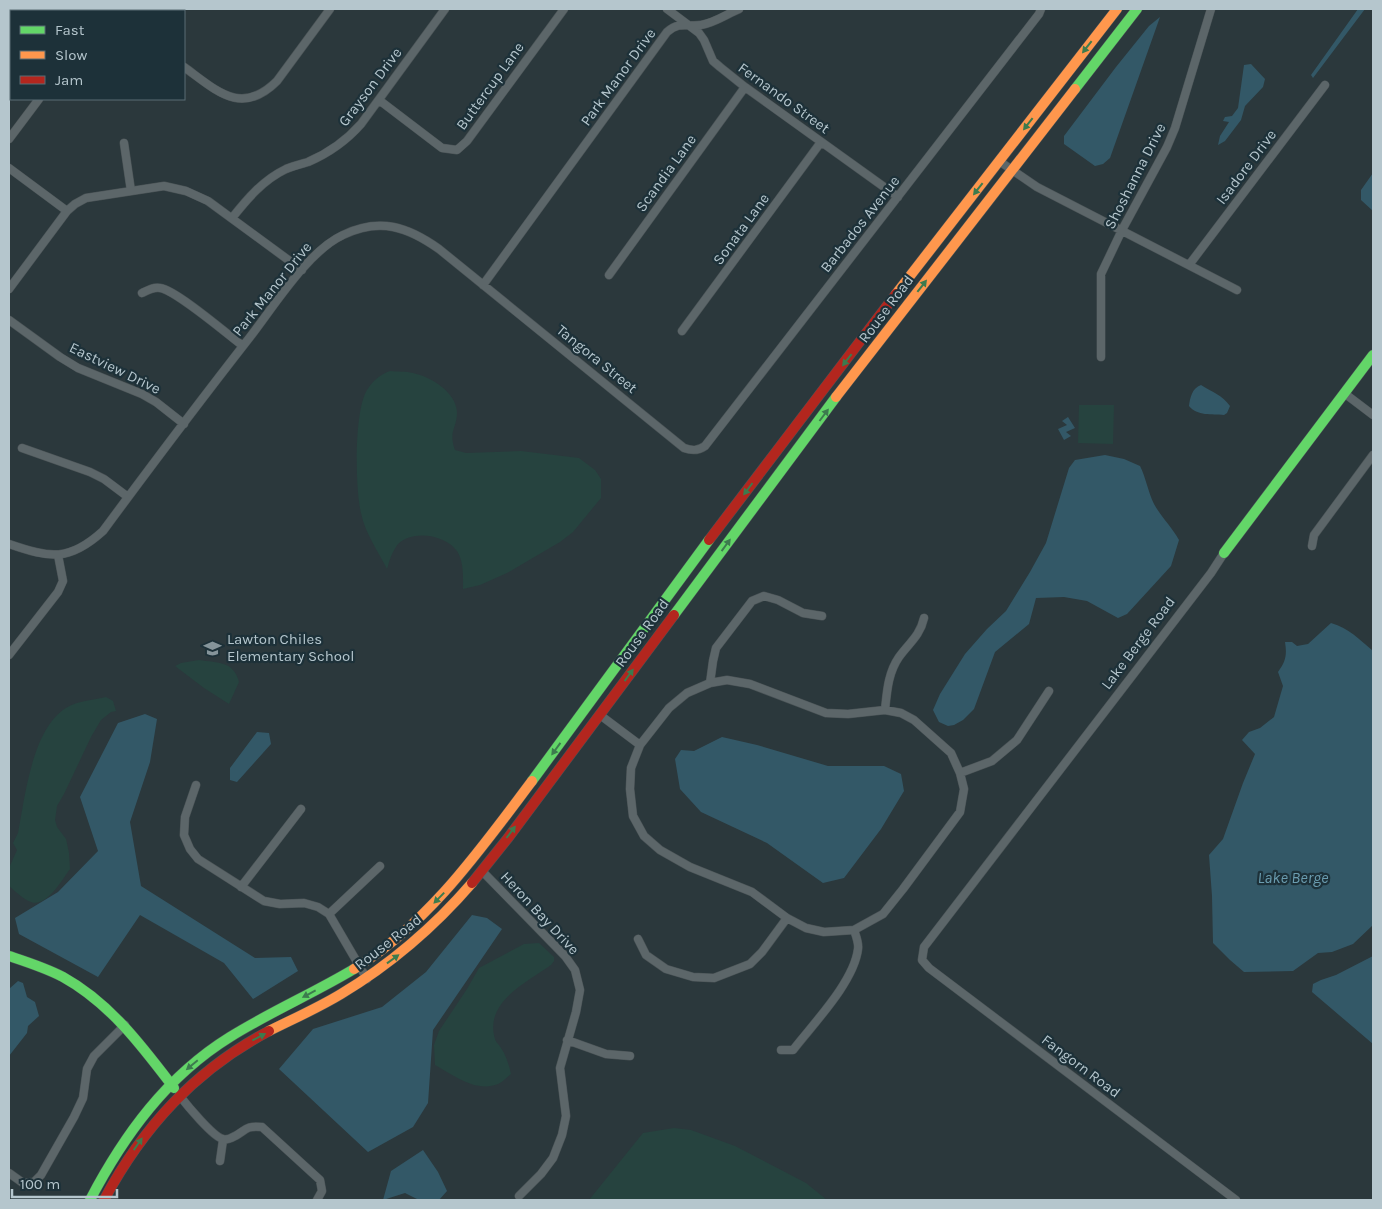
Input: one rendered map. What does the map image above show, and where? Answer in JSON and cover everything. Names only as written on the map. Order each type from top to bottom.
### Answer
[{"type":"street","points":[[185,68],[218,92],[235,98],[251,98],[267,91],[277,81],[330,9]]},
{"type":"street","name":"Grayson Drive","points":[[232,218],[252,194],[267,181],[286,169],[322,156],[339,146],[361,124],[446,9]]},
{"type":"street","name":"Buttercup Lane","points":[[378,100],[442,148],[457,150],[467,140],[564,9]]},
{"type":"street","name":"Fernando Street","points":[[667,9],[690,25],[704,40],[713,60],[745,88],[898,197]]},
{"type":"street","name":"Park Manor Drive","points":[[9,544],[39,554],[58,555],[75,550],[92,541],[103,531],[302,270],[318,251],[343,235],[365,227],[403,228],[421,236],[483,285],[667,32],[681,24],[702,25],[739,9]]},
{"type":"street","name":"Barbados Avenue","points":[[695,450],[705,446],[1041,9]]},
{"type":"street","name":"Rouse Road","points":[[90,1200],[118,1148],[139,1120],[171,1084],[204,1054],[228,1038],[359,966],[406,931],[428,910],[460,874],[552,754],[765,466],[1117,9]]},
{"type":"street","name":"Rouse Road","points":[[104,1200],[118,1173],[146,1133],[179,1095],[226,1057],[248,1043],[366,979],[403,953],[466,892],[600,715],[748,514],[1137,9]]},
{"type":"street","name":"Shoshanna Drive","points":[[1101,357],[1101,274],[1175,128],[1211,9]]},
{"type":"street","name":"Isadore Drive","points":[[1189,265],[1325,85]]},
{"type":"street","name":"Scandia Lane","points":[[609,275],[745,88]]},
{"type":"street","points":[[9,139],[38,100]]},
{"type":"street","name":"Sonata Lane","points":[[682,331],[821,142]]},
{"type":"street","points":[[124,143],[130,191]]},
{"type":"street","points":[[999,161],[1036,187],[1238,290]]},
{"type":"street","points":[[9,168],[67,211]]},
{"type":"street","points":[[9,289],[67,211],[75,204],[86,198],[164,186],[186,191],[208,202],[302,270]]},
{"type":"street","name":"Tangora Street","points":[[483,285],[684,448],[695,450]]},
{"type":"street","points":[[142,293],[152,288],[162,288],[176,295],[243,346]]},
{"type":"street","name":"Eastview Drive","points":[[9,320],[78,368],[142,394],[156,402],[184,424]]},
{"type":"street","name":"Lake Berge Road","points":[[924,947],[1205,581],[1373,355]]},
{"type":"street","points":[[1344,393],[1373,415]]},
{"type":"street","points":[[22,448],[90,472],[104,479],[128,497]]},
{"type":"street","points":[[1312,546],[1314,535],[1373,455]]},
{"type":"street","points":[[9,656],[58,592],[63,581],[58,555]]},
{"type":"street","points":[[710,682],[716,648],[752,601],[764,596],[778,600],[803,613],[822,616]]},
{"type":"street","points":[[885,710],[889,677],[898,658],[922,629],[924,618]]},
{"type":"street","points":[[727,680],[750,684],[826,713],[848,714],[885,710],[901,713],[914,720],[951,753],[960,772],[964,789],[960,812],[903,890],[883,914],[854,930],[824,932],[806,928],[787,918],[752,892],[690,867],[660,850],[644,836],[633,816],[630,790],[631,768],[640,745],[669,708],[687,693],[710,682],[727,680]]},
{"type":"street","points":[[960,772],[992,761],[1016,740],[1049,691]]},
{"type":"street","points":[[600,715],[640,745]]},
{"type":"street","points":[[196,784],[185,816],[184,835],[190,849],[198,859],[264,900],[280,904],[304,903],[318,907],[329,914],[366,979]]},
{"type":"street","points":[[241,887],[301,809]]},
{"type":"street","points":[[329,914],[380,866]]},
{"type":"street","name":"Heron Bay Drive","points":[[482,871],[565,956],[575,970],[580,990],[576,1012],[560,1068],[566,1116],[562,1135],[553,1158],[541,1174],[519,1196]]},
{"type":"street","points":[[638,939],[646,955],[666,969],[693,977],[714,978],[750,964],[762,952],[787,918]]},
{"type":"street","points":[[781,1050],[792,1050],[841,990],[855,964],[858,947],[854,930]]},
{"type":"street","name":"Fangorn Road","points":[[924,947],[922,960],[928,968],[1236,1200]]},
{"type":"street","points":[[9,956],[44,967],[69,980],[103,1004],[141,1042],[194,1114],[217,1136],[223,1140],[230,1139],[251,1126],[262,1127],[320,1180],[322,1191],[317,1200]]},
{"type":"street","points":[[9,1172],[23,1183],[34,1182],[41,1175],[83,1098],[87,1069],[94,1056],[125,1025]]},
{"type":"street","points":[[567,1040],[606,1054],[630,1056]]},
{"type":"street","points":[[220,1162],[223,1140]]},
{"type":"green space","points":[[390,371],[407,372],[427,378],[441,386],[452,398],[457,412],[452,438],[455,450],[466,453],[521,451],[579,458],[595,470],[601,479],[601,498],[573,532],[560,542],[507,573],[480,585],[463,589],[462,565],[457,551],[445,541],[429,536],[420,535],[404,539],[398,544],[387,569],[369,535],[361,513],[357,450],[360,415],[367,390],[383,374]]},
{"type":"green space","points":[[1079,405],[1114,405],[1113,444],[1078,443]]},
{"type":"green space","points":[[199,660],[224,664],[237,675],[239,682],[229,704],[175,666]]},
{"type":"green space","points":[[106,697],[113,701],[116,711],[111,712],[101,720],[57,806],[55,820],[57,827],[66,839],[70,869],[48,897],[37,903],[31,902],[9,886],[9,868],[17,850],[13,843],[18,833],[27,783],[38,747],[45,731],[54,718],[66,708],[80,702]]},
{"type":"green space","points":[[539,943],[554,957],[554,961],[519,987],[501,1004],[493,1026],[496,1042],[504,1054],[511,1074],[498,1084],[481,1086],[465,1082],[435,1065],[434,1045],[439,1031],[479,968],[524,944]]},
{"type":"green space","points":[[674,1128],[691,1130],[735,1146],[806,1183],[827,1200],[589,1200],[643,1133]]},
{"type":"water","points":[[1358,9],[1365,9],[1313,78],[1311,75]]},
{"type":"water","points":[[1160,17],[1110,158],[1103,164],[1095,166],[1064,144],[1064,136],[1149,26]]},
{"type":"water","points":[[1251,64],[1265,79],[1263,87],[1245,106],[1241,120],[1225,141],[1218,145],[1220,136],[1229,122],[1223,121],[1225,117],[1232,116],[1238,108],[1244,65]]},
{"type":"water","points":[[1373,173],[1373,211],[1361,200],[1361,190]]},
{"type":"water","points":[[1201,385],[1227,402],[1230,406],[1227,413],[1224,415],[1205,414],[1189,406],[1194,391]]},
{"type":"water","points":[[1068,417],[1075,428],[1066,432],[1071,436],[1064,440],[1058,429],[1067,425],[1062,421]]},
{"type":"water","points":[[1105,455],[1124,459],[1140,466],[1154,504],[1179,540],[1171,566],[1127,614],[1118,618],[1087,601],[1064,597],[1036,598],[1029,624],[995,652],[974,709],[963,720],[954,725],[948,726],[939,722],[933,710],[940,694],[965,654],[1006,611],[1046,543],[1069,468],[1075,460]]},
{"type":"water","name":"Lake Berge","points":[[1331,623],[1349,631],[1373,651],[1373,925],[1353,944],[1332,952],[1318,953],[1293,971],[1244,972],[1213,943],[1209,855],[1223,839],[1255,754],[1242,740],[1249,732],[1260,728],[1274,717],[1283,686],[1278,672],[1285,658],[1285,642],[1292,642],[1297,646],[1308,644]]},
{"type":"water","points":[[145,714],[157,719],[150,762],[130,822],[141,886],[255,958],[291,957],[298,971],[253,999],[224,963],[140,915],[98,977],[19,934],[15,918],[58,892],[98,851],[80,797],[118,723]]},
{"type":"water","points":[[257,732],[269,733],[271,744],[237,782],[230,780],[230,768]]},
{"type":"water","points":[[722,737],[757,745],[828,766],[884,766],[901,774],[904,791],[881,829],[844,878],[823,883],[767,843],[701,812],[680,789],[675,759],[681,750],[694,751]]},
{"type":"water","points":[[472,915],[487,918],[502,929],[433,1030],[428,1103],[413,1127],[368,1152],[279,1069],[313,1029],[382,1007],[426,972]]},
{"type":"water","points":[[1373,956],[1373,1044],[1312,992],[1313,984],[1336,975]]},
{"type":"water","points":[[18,981],[23,983],[27,997],[35,1002],[39,1016],[28,1026],[27,1033],[9,1056],[9,989]]},
{"type":"water","points":[[423,1150],[438,1172],[447,1191],[439,1200],[419,1200],[405,1193],[383,1200],[391,1171]]},
{"type":"traffic: fast","points":[[1075,89],[1137,9]]},
{"type":"traffic: fast","points":[[1224,553],[1373,355]]},
{"type":"traffic: fast","points":[[674,615],[836,397]]},
{"type":"traffic: fast","points":[[532,781],[709,540]]},
{"type":"traffic: fast","points":[[9,956],[57,974],[96,999],[124,1026],[174,1088]]},
{"type":"traffic: fast","points":[[90,1200],[117,1153],[133,1130],[149,1109],[186,1070],[230,1037],[354,969]]},
{"type":"traffic: slow","points":[[896,294],[1117,9]]},
{"type":"traffic: slow","points":[[836,397],[1075,89]]},
{"type":"traffic: slow","points":[[354,969],[381,951],[406,930],[452,884],[532,781]]},
{"type":"traffic: slow","points":[[269,1031],[332,999],[377,970],[427,930],[472,883]]},
{"type":"traffic: jam","points":[[709,540],[896,294]]},
{"type":"traffic: jam","points":[[472,883],[508,838],[674,615]]},
{"type":"traffic: jam","points":[[104,1200],[136,1148],[173,1103],[217,1064],[242,1046],[269,1031]]},
{"type":"place","name":"Lawton Chiles Elementary School","points":[[213,648]]}]
